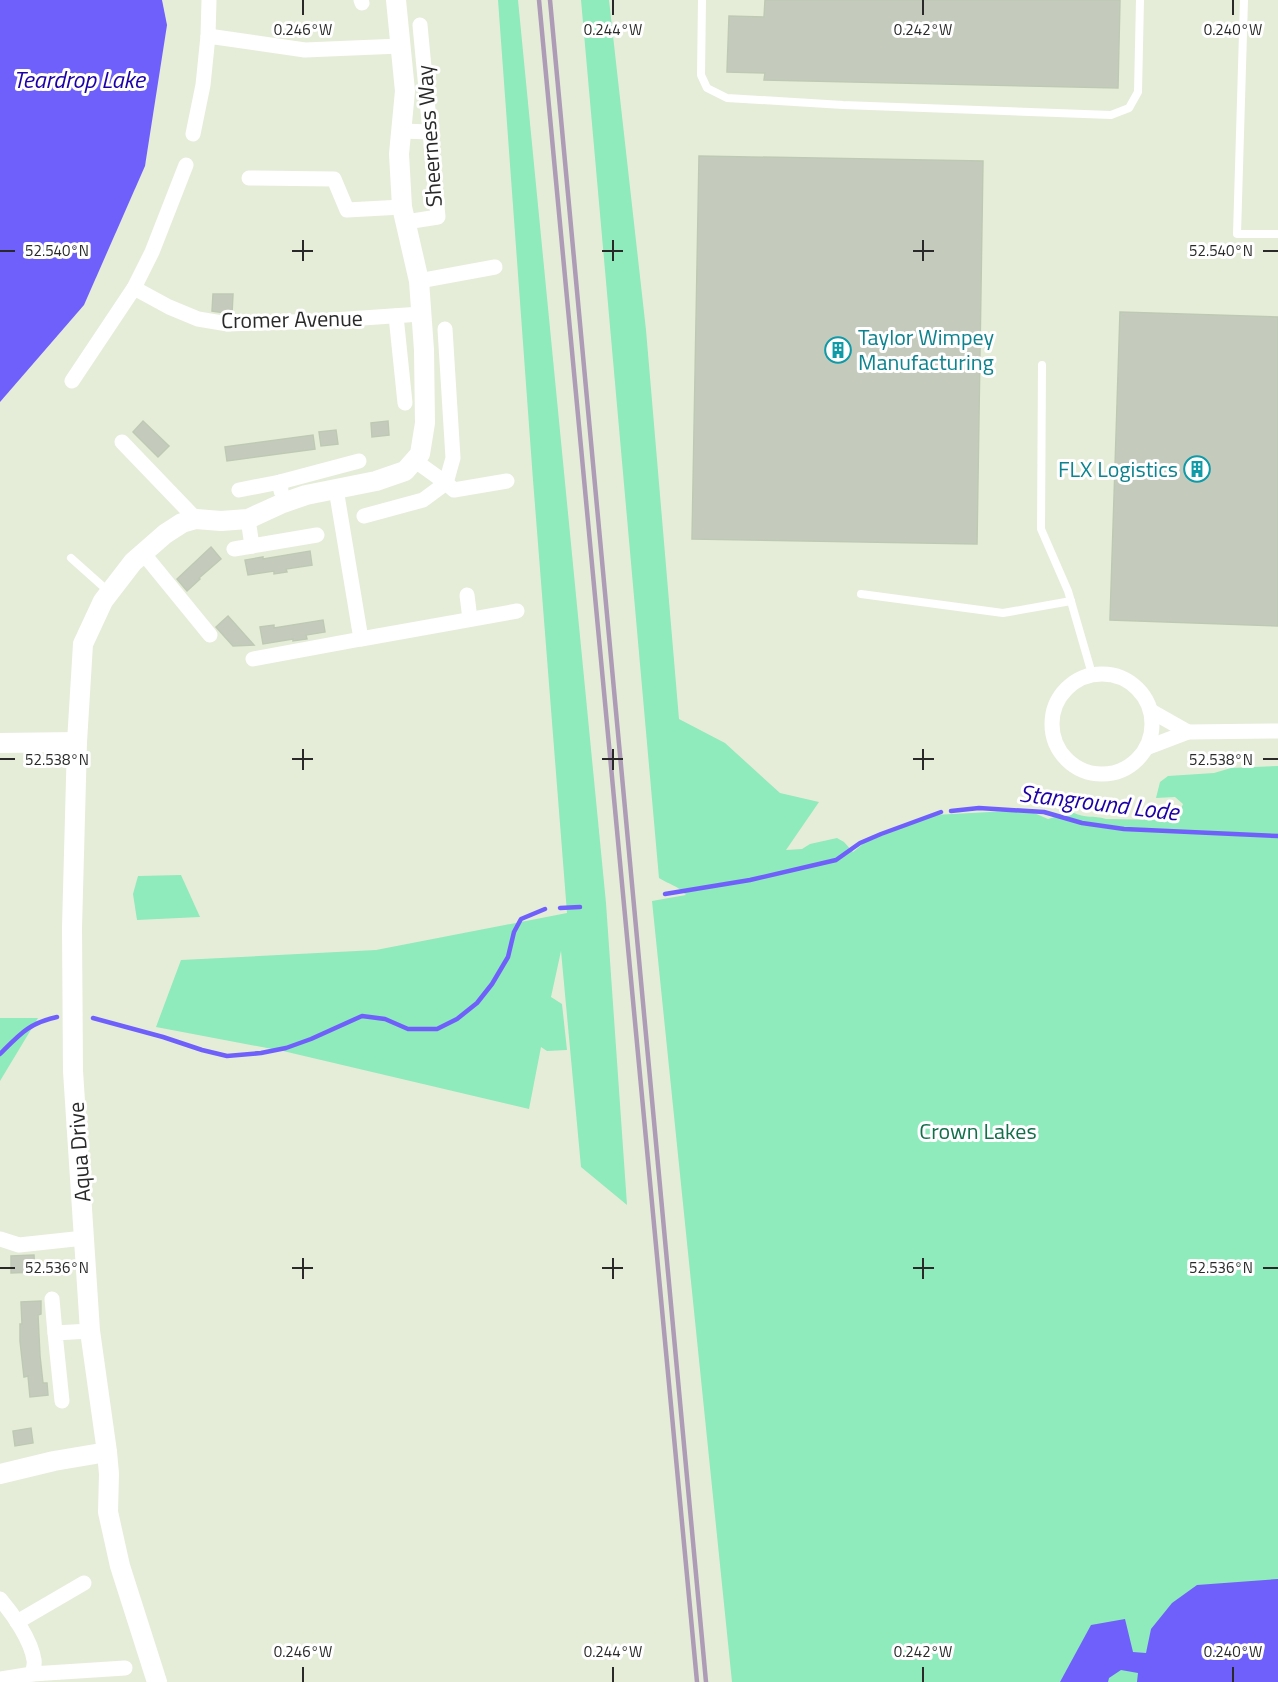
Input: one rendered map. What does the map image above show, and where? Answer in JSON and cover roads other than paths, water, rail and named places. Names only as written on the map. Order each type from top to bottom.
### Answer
[{"type":"street","points":[[193,134],[208,36],[209,0]]},
{"type":"street","name":"Sheerness Way","points":[[396,0],[405,91],[399,154],[404,215],[419,281],[424,350],[425,423],[420,454],[414,460]]},
{"type":"street","name":"Sheerness Way","points":[[404,215],[438,217],[420,25]]},
{"type":"street","points":[[208,36],[305,50],[400,45]]},
{"type":"street","points":[[401,131],[431,132]]},
{"type":"street","points":[[72,381],[134,288],[152,252],[186,165]]},
{"type":"street","points":[[249,178],[334,178],[347,210],[404,215]]},
{"type":"street","points":[[419,281],[495,267]]},
{"type":"street","name":"Cromer Avenue","points":[[134,288],[198,320],[228,324],[421,314]]},
{"type":"street","points":[[396,316],[405,403]]},
{"type":"street","points":[[364,516],[423,500],[446,483],[453,458],[445,329]]},
{"type":"street","points":[[122,442],[196,519]]},
{"type":"street","points":[[0,743],[77,741],[83,644],[104,601],[133,562],[165,534],[182,523],[196,519],[221,521],[248,519],[306,495],[376,481],[405,471],[414,460],[454,490],[507,481]]},
{"type":"street","points":[[239,490],[280,482],[359,461]]},
{"type":"street","points":[[280,482],[283,503]]},
{"type":"street","points":[[336,489],[361,639]]},
{"type":"street","points":[[248,519],[252,546]]},
{"type":"street","points":[[234,549],[317,535]]},
{"type":"street","points":[[142,553],[210,635]]},
{"type":"street","points":[[467,595],[470,619]]},
{"type":"street","points":[[253,659],[516,610]]},
{"type":"street","points":[[1092,674],[1118,675],[1139,689],[1151,711],[1152,730],[1146,748],[1129,766],[1105,774],[1080,770],[1060,753],[1051,730],[1054,705],[1070,684],[1092,674]]},
{"type":"street","points":[[1151,711],[1188,732]]},
{"type":"street","points":[[1146,748],[1188,732],[1278,731]]},
{"type":"street","name":"Aqua Drive","points":[[77,741],[72,928],[73,1071],[90,1331],[107,1452],[108,1512],[120,1566],[157,1682]]},
{"type":"street","points":[[0,1239],[19,1245],[84,1238]]},
{"type":"street","points":[[52,1299],[62,1401]]},
{"type":"street","points":[[55,1333],[90,1331]]},
{"type":"street","points":[[0,1474],[54,1461],[107,1452]]},
{"type":"street","points":[[17,1622],[84,1583]]},
{"type":"street","points":[[0,1599],[10,1610],[31,1646],[35,1663],[32,1674]]},
{"type":"street","points":[[0,1679],[32,1674],[125,1668]]},
{"type":"lane","points":[[702,0],[701,75],[707,88],[727,98],[843,105],[1111,115],[1129,108],[1138,92],[1140,0]]},
{"type":"lane","points":[[1244,0],[1237,234],[1278,234]]},
{"type":"lane","points":[[1042,365],[1041,529],[1068,591],[1092,674]]},
{"type":"lane","points":[[71,558],[110,593]]},
{"type":"lane","points":[[861,594],[1003,613],[1071,601]]},
{"type":"water","name":"Teardrop Lake","points":[[0,0],[162,0],[167,25],[145,166],[84,305],[0,402]]},
{"type":"water","points":[[1278,1579],[1278,1682],[1137,1682],[1138,1673],[1121,1670],[1109,1678],[1108,1682],[1060,1682],[1091,1625],[1125,1619],[1133,1652],[1146,1653],[1151,1629],[1172,1603],[1197,1585]]},
{"type":"waterway","name":"Stanground Lode","points":[[951,811],[979,808],[1044,812],[1082,823],[1124,829],[1278,836]]},
{"type":"waterway","name":"Stanground Lode","points":[[665,894],[750,880],[836,860],[860,843],[941,812]]},
{"type":"waterway","points":[[560,908],[580,907]]},
{"type":"waterway","name":"Stanground Lode","points":[[93,1018],[227,1056],[286,1048],[362,1016],[385,1019],[408,1029],[437,1029],[457,1019],[477,1003],[492,984],[508,957],[514,932],[521,919],[545,909]]},
{"type":"waterway","name":"Stanground Lode","points":[[0,1054],[32,1026],[57,1017]]},
{"type":"railway","points":[[539,0],[697,1682]]},
{"type":"railway","points":[[550,0],[706,1682]]},
{"type":"place","name":"Taylor Wimpey Manufacturing","points":[[838,350]]},
{"type":"place","name":"FLX Logistics","points":[[1197,469]]},
{"type":"park label","name":"Crown Lakes","points":[[978,1131]]}]
